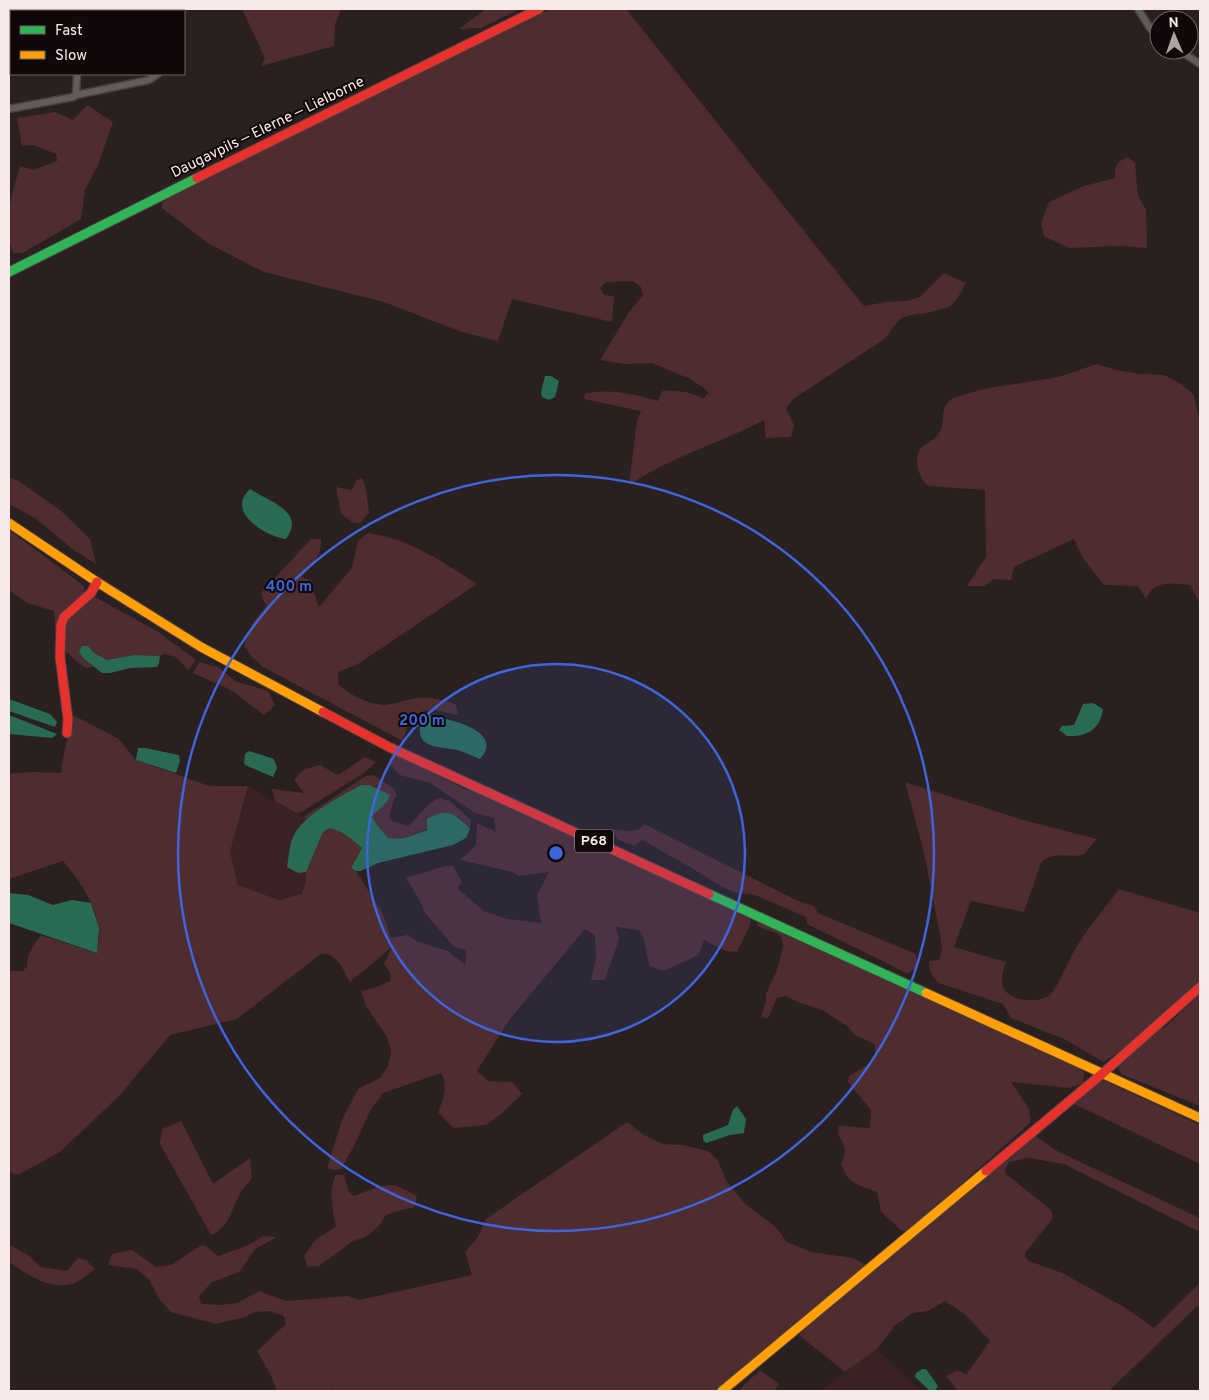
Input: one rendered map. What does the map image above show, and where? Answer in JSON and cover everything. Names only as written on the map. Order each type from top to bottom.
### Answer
[{"type":"main road","name":"Daugavpils — Elerne — Lielborne","points":[[9,272],[539,9]]},
{"type":"main road","name":"P68","points":[[9,523],[97,582],[201,647],[389,747],[1200,1118]]},
{"type":"main road","points":[[67,734],[68,719],[60,657],[61,625],[64,617],[87,596],[97,582]]},
{"type":"main road","points":[[722,1391],[1103,1073],[1200,987]]},
{"type":"street","points":[[1138,9],[1149,26]]},
{"type":"street","points":[[76,95],[77,75]]},
{"type":"street","points":[[9,109],[149,80],[156,75]]},
{"type":"shaded area","points":[[242,9],[339,9],[341,10],[335,24],[334,46],[261,66],[265,58]]},
{"type":"shaded area","points":[[486,9],[520,9],[481,28],[459,29]]},
{"type":"shaded area","points":[[551,9],[626,9],[864,306],[907,301],[920,297],[944,273],[966,283],[953,304],[947,308],[906,316],[897,323],[886,338],[793,399],[786,409],[794,425],[791,437],[766,438],[764,420],[662,466],[629,485],[637,421],[641,411],[584,399],[585,394],[613,392],[631,394],[658,401],[662,391],[683,392],[703,399],[708,393],[707,390],[690,379],[652,363],[625,364],[600,360],[629,312],[643,295],[641,287],[633,281],[606,282],[600,288],[604,295],[614,296],[612,322],[512,299],[498,341],[462,332],[384,302],[264,272],[209,244],[162,208],[162,204],[166,199]]},
{"type":"shaded area","points":[[87,105],[113,122],[98,165],[85,190],[81,219],[23,253],[13,253],[8,231],[8,220],[11,198],[20,166],[34,170],[57,161],[56,154],[33,145],[22,146],[17,118],[55,112],[73,120]]},
{"type":"shaded area","points":[[1128,157],[1135,163],[1138,196],[1146,210],[1147,248],[1119,246],[1069,248],[1044,236],[1041,223],[1049,202],[1084,186],[1115,178],[1117,165],[1121,160]]},
{"type":"shaded area","points":[[1097,364],[1140,374],[1164,375],[1181,384],[1194,395],[1200,423],[1200,604],[1190,585],[1164,584],[1149,593],[1146,599],[1138,586],[1104,585],[1083,558],[1074,539],[1014,567],[1011,580],[993,579],[985,586],[967,586],[986,557],[985,490],[929,486],[922,479],[917,464],[920,449],[939,434],[946,404],[950,400],[975,391],[1057,377]]},
{"type":"shaded area","points":[[545,376],[551,376],[559,381],[555,397],[549,400],[542,397],[541,392]]},
{"type":"shaded area","points":[[9,477],[19,481],[61,511],[90,539],[96,564],[75,551],[35,518],[9,504]]},
{"type":"shaded area","points":[[362,478],[366,488],[369,513],[360,523],[352,522],[341,514],[336,487],[352,490],[357,480]]},
{"type":"shaded area","points":[[250,489],[282,508],[288,514],[292,521],[291,529],[286,539],[277,537],[259,528],[245,514],[242,506],[244,498]]},
{"type":"shaded area","points":[[9,530],[84,586],[84,591],[157,631],[196,660],[188,670],[176,657],[164,654],[160,656],[134,655],[107,660],[94,653],[88,646],[84,658],[94,667],[86,668],[74,659],[60,643],[55,629],[54,611],[27,603],[9,590]]},
{"type":"shaded area","points":[[368,533],[398,540],[425,552],[477,584],[358,664],[338,672],[338,684],[353,695],[371,703],[387,705],[425,698],[455,704],[458,712],[456,715],[428,710],[416,715],[411,721],[403,741],[263,667],[251,656],[244,645],[252,624],[266,606],[261,593],[311,539],[321,539],[320,550],[316,560],[302,577],[312,581],[319,607],[352,568],[358,541]]},
{"type":"shaded area","points":[[82,646],[88,646],[94,653],[107,660],[134,655],[160,656],[159,663],[157,667],[130,668],[102,673],[83,658],[79,651]]},
{"type":"shaded area","points":[[199,662],[218,667],[235,681],[268,691],[275,705],[264,715],[231,690],[193,673]]},
{"type":"shaded area","points":[[9,699],[50,714],[57,722],[55,727],[9,711]]},
{"type":"shaded area","points":[[1093,703],[1103,709],[1096,727],[1087,733],[1074,736],[1067,736],[1059,730],[1062,726],[1074,725],[1083,704]]},
{"type":"shaded area","points":[[71,714],[119,739],[136,760],[209,786],[248,786],[230,852],[238,885],[279,900],[301,894],[306,883],[306,872],[323,832],[330,828],[337,830],[362,848],[351,868],[356,871],[382,912],[391,938],[408,935],[418,942],[448,951],[465,965],[466,950],[454,947],[425,913],[406,878],[445,866],[453,866],[462,882],[457,888],[484,911],[507,919],[541,923],[537,895],[549,872],[518,876],[513,872],[460,860],[476,845],[477,823],[496,832],[494,818],[475,813],[430,783],[400,775],[390,765],[392,755],[397,755],[466,790],[484,794],[573,837],[750,915],[751,923],[737,952],[726,951],[704,940],[699,955],[664,971],[649,966],[644,939],[639,930],[616,927],[619,939],[605,980],[591,980],[596,958],[595,936],[585,929],[510,1019],[477,1071],[488,1081],[512,1082],[522,1094],[486,1125],[453,1128],[438,1112],[444,1092],[444,1082],[441,1073],[383,1093],[371,1109],[341,1169],[334,1170],[327,1168],[342,1120],[358,1089],[380,1078],[388,1066],[391,1051],[387,1037],[366,1006],[361,991],[391,981],[390,972],[384,964],[392,947],[350,982],[335,959],[327,954],[321,954],[237,1019],[170,1035],[120,1095],[60,1152],[18,1175],[9,1172],[9,971],[23,971],[27,966],[31,949],[41,935],[96,953],[99,940],[96,916],[92,904],[79,881],[63,861],[9,879],[9,774],[31,772],[61,773]]},
{"type":"shaded area","points":[[9,715],[57,734],[52,738],[9,734]]},
{"type":"shaded area","points":[[428,715],[460,723],[480,733],[486,740],[486,749],[480,759],[460,751],[429,745],[425,742],[420,733],[420,728]]},
{"type":"shaded area","points":[[138,748],[179,755],[180,761],[176,773],[136,760]]},
{"type":"shaded area","points":[[249,751],[274,759],[277,768],[273,777],[245,765],[245,754]]},
{"type":"shaded area","points":[[365,757],[376,762],[364,773],[298,814],[275,801],[272,789],[304,793],[294,779],[305,769],[320,765],[338,775]]},
{"type":"shaded area","points":[[374,775],[394,789],[397,795],[394,799],[389,818],[394,822],[408,826],[430,804],[439,798],[450,801],[471,820],[470,829],[458,816],[402,839],[388,838],[377,825],[372,815],[386,803],[361,785],[307,819],[303,817],[366,776]]},
{"type":"shaded area","points":[[905,782],[1023,820],[1097,839],[1083,855],[1056,856],[1046,859],[1041,863],[1024,912],[971,901],[954,947],[1006,962],[1002,983],[1008,993],[1019,999],[1026,1000],[1039,1000],[1050,995],[1079,943],[1119,889],[1200,913],[1200,983],[1123,1049],[1104,1062],[1064,1039],[1011,1018],[1003,1004],[939,983],[931,974],[929,961],[939,960],[942,951],[941,940],[924,853]]},
{"type":"shaded area","points":[[361,785],[369,785],[390,795],[386,803],[372,816],[388,838],[402,839],[427,830],[427,819],[446,813],[460,819],[470,829],[466,838],[453,845],[378,863],[361,871],[356,871],[351,868],[362,848],[335,829],[330,828],[323,832],[306,872],[298,873],[287,867],[292,841],[301,825],[325,806]]},
{"type":"shaded area","points":[[248,786],[307,819],[295,834],[298,873],[306,872],[306,883],[301,894],[279,900],[238,885],[230,852]]},
{"type":"shaded area","points":[[644,824],[798,901],[814,906],[818,913],[916,954],[917,967],[908,974],[807,924],[806,917],[755,895],[735,893],[642,840],[634,846],[617,839],[611,829],[638,830]]},
{"type":"shaded area","points":[[9,893],[28,895],[53,905],[72,900],[91,903],[99,928],[97,953],[9,923]]},
{"type":"shaded area","points":[[758,920],[1080,1067],[1084,1073],[1083,1084],[1068,1088],[1011,1082],[1029,1109],[1031,1122],[909,1231],[902,1231],[881,1212],[877,1192],[850,1180],[841,1163],[845,1149],[838,1135],[839,1126],[870,1128],[871,1110],[848,1082],[849,1076],[875,1058],[875,1044],[856,1036],[847,1026],[822,1010],[786,996],[777,998],[768,1018],[761,1017],[766,994],[777,970],[783,947],[782,939],[778,934],[757,926]]},
{"type":"shaded area","points":[[1200,994],[1200,1106],[1121,1074],[1118,1066],[1161,1026],[1163,1029]]},
{"type":"shaded area","points":[[1103,1080],[1200,1125],[1200,1164],[1074,1104]]},
{"type":"shaded area","points":[[737,1106],[746,1119],[744,1133],[730,1135],[706,1143],[703,1140],[703,1135],[728,1125],[733,1110]]},
{"type":"shaded area","points":[[181,1121],[213,1184],[250,1158],[252,1178],[242,1190],[227,1222],[211,1235],[160,1144],[162,1129]]},
{"type":"shaded area","points":[[627,1122],[644,1135],[663,1144],[682,1145],[708,1151],[718,1161],[727,1182],[745,1204],[776,1227],[787,1242],[811,1252],[853,1258],[866,1265],[716,1391],[334,1391],[333,1389],[328,1391],[277,1391],[257,1351],[286,1324],[284,1316],[269,1311],[255,1312],[245,1317],[216,1324],[171,1312],[159,1299],[150,1281],[137,1269],[108,1265],[112,1254],[132,1250],[156,1267],[171,1265],[202,1245],[218,1256],[246,1246],[264,1236],[277,1237],[255,1249],[239,1272],[212,1282],[199,1296],[201,1304],[221,1305],[237,1303],[259,1291],[286,1301],[348,1296],[359,1300],[472,1275],[465,1252],[478,1237],[486,1219]]},
{"type":"shaded area","points":[[1034,1135],[1057,1151],[1200,1218],[1200,1232],[1064,1164],[1029,1158],[1009,1162],[1005,1169],[1006,1174],[1051,1210],[1053,1218],[1025,1253],[1025,1257],[1029,1261],[1062,1273],[1124,1307],[1154,1328],[1200,1283],[1200,1307],[1197,1306],[1109,1391],[958,1391],[946,1376],[958,1370],[966,1375],[990,1341],[966,1315],[945,1301],[928,1311],[913,1313],[895,1325],[877,1349],[845,1372],[799,1335],[838,1297]]},
{"type":"shaded area","points":[[336,1175],[344,1175],[349,1192],[354,1196],[380,1186],[395,1185],[417,1196],[414,1208],[386,1215],[379,1226],[366,1237],[353,1241],[319,1266],[308,1267],[304,1256],[316,1239],[336,1227],[332,1187]]},
{"type":"shaded area","points":[[9,1244],[29,1256],[40,1267],[67,1271],[78,1258],[86,1260],[95,1269],[74,1283],[60,1286],[52,1285],[36,1279],[9,1262]]},
{"type":"shaded area","points":[[877,1349],[921,1391],[820,1391],[826,1386]]},
{"type":"shaded area","points":[[926,1369],[938,1386],[935,1391],[929,1390],[915,1377],[916,1373]]},
{"type":"shaded area","points":[[760,1370],[779,1384],[774,1391],[738,1391]]},
{"type":"traffic: fast","points":[[9,272],[197,178]]},
{"type":"traffic: fast","points":[[709,894],[926,993]]},
{"type":"traffic: slow","points":[[9,523],[97,582],[201,647],[323,712]]},
{"type":"traffic: slow","points":[[926,993],[1200,1118]]},
{"type":"traffic: slow","points":[[722,1391],[986,1171]]},
{"type":"traffic: jam","points":[[197,178],[539,9]]},
{"type":"traffic: jam","points":[[67,733],[68,719],[60,657],[61,625],[64,617],[91,593],[97,582]]},
{"type":"traffic: jam","points":[[323,712],[389,747],[709,894]]},
{"type":"traffic: jam","points":[[986,1171],[1103,1073],[1200,987]]}]
